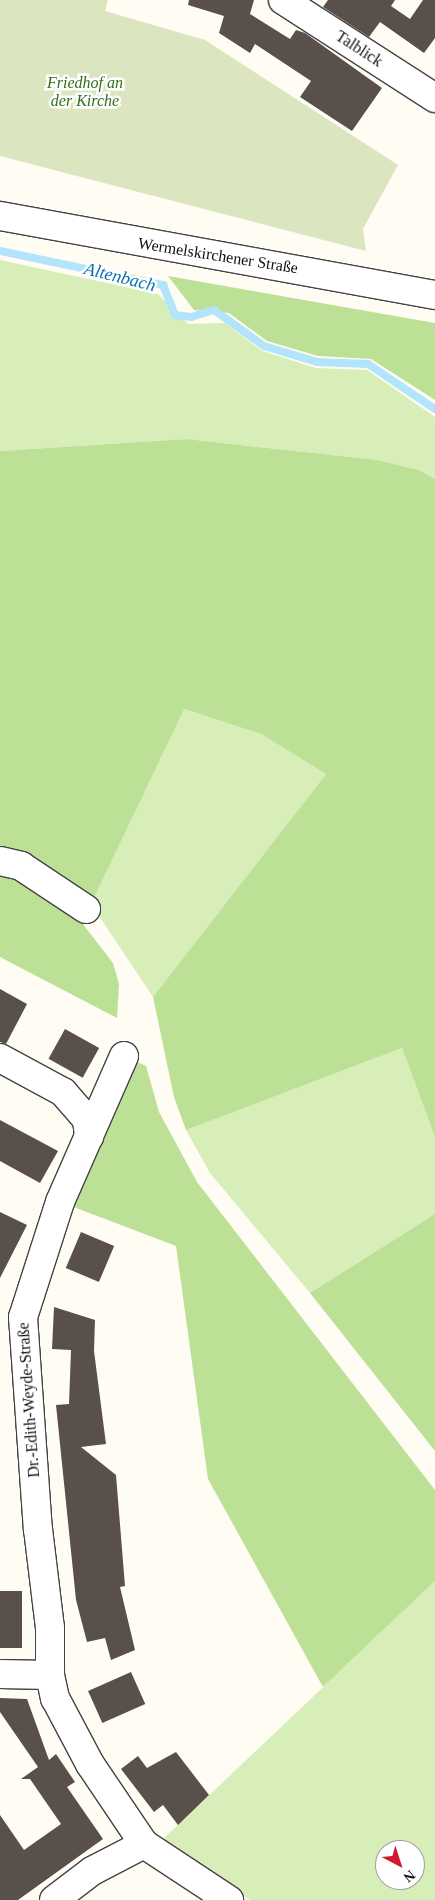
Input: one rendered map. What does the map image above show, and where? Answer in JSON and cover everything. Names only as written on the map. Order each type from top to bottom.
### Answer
[{"type":"street","name":"Talblick","points":[[283,0],[435,98]]},
{"type":"street","name":"Wermelskirchener Straße","points":[[0,216],[435,295]]},
{"type":"street","points":[[0,861],[21,866],[86,909]]},
{"type":"street","name":"Dr.-Edith-Weyde-Straße","points":[[124,1056],[60,1202],[23,1317],[38,1529],[50,1628],[50,1675],[55,1698],[90,1764],[144,1844],[229,1900]]},
{"type":"street","points":[[0,1058],[63,1092],[86,1120],[89,1137]]},
{"type":"street","points":[[0,1674],[50,1675]]},
{"type":"street","points":[[54,1900],[92,1871],[144,1844]]},
{"type":"green space","name":"Friedhof an der Kirche","points":[[0,0],[108,0],[105,11],[205,40],[398,165],[363,229],[366,251],[0,156]]},
{"type":"green space","points":[[0,260],[158,294],[188,324],[225,323],[262,351],[316,368],[367,370],[435,417],[435,479],[419,470],[377,460],[187,439],[0,451]]},
{"type":"green space","points":[[168,276],[435,323],[435,400],[371,359],[318,356],[267,341],[229,313],[194,310]]},
{"type":"green space","points":[[187,439],[377,460],[419,470],[435,479],[435,1137],[402,1048],[186,1130],[174,1097],[153,997],[326,774],[261,734],[184,709],[91,904],[0,853],[0,451]]},
{"type":"green space","points":[[183,709],[261,734],[326,774],[153,997],[91,904]]},
{"type":"green space","points":[[0,870],[72,910],[113,963],[119,984],[117,1018],[0,957]]},
{"type":"green space","points":[[402,1048],[435,1137],[435,1214],[310,1293],[210,1173],[186,1130]]},
{"type":"green space","points":[[133,1060],[146,1066],[159,1112],[197,1182],[435,1490],[435,1581],[323,1687],[208,1479],[176,1246],[71,1206]]},
{"type":"green space","points":[[435,1214],[435,1451],[310,1293]]},
{"type":"green space","points":[[435,1581],[435,1900],[250,1900],[161,1841]]},
{"type":"building","points":[[189,0],[254,0],[250,14],[290,39],[296,30],[305,33],[382,88],[352,131],[300,97],[311,81],[255,44],[250,53],[219,33],[224,16],[188,5]]},
{"type":"building","points":[[328,0],[395,0],[391,6],[410,19],[423,0],[435,0],[435,38],[424,53],[380,22],[369,37],[323,7]]},
{"type":"building","points":[[0,989],[27,1004],[6,1044],[0,1042]]},
{"type":"building","points":[[65,1029],[99,1048],[83,1078],[49,1059]]},
{"type":"building","points":[[0,1120],[58,1151],[40,1183],[0,1161]]},
{"type":"building","points":[[0,1212],[27,1225],[0,1278]]},
{"type":"building","points":[[81,1232],[114,1246],[99,1282],[66,1268]]},
{"type":"building","points":[[54,1307],[95,1320],[94,1351],[106,1444],[81,1447],[116,1475],[125,1586],[120,1587],[135,1650],[111,1660],[105,1638],[87,1642],[76,1600],[56,1405],[69,1404],[71,1350],[52,1349]]},
{"type":"building","points":[[0,1591],[22,1591],[22,1648],[0,1648]]},
{"type":"building","points":[[131,1672],[145,1704],[102,1723],[88,1691]]},
{"type":"building","points":[[0,1698],[27,1699],[49,1760],[56,1754],[75,1782],[67,1787],[103,1839],[18,1900],[0,1900],[0,1815],[24,1850],[61,1824],[30,1779],[21,1779],[38,1767],[0,1712]]},
{"type":"building","points":[[176,1752],[209,1795],[178,1825],[163,1805],[154,1812],[121,1769],[138,1756],[147,1768]]},
{"type":"waterway","name":"Altenbach","points":[[0,251],[163,285],[175,315],[191,317],[214,310],[264,346],[317,362],[368,364],[435,409]]}]
